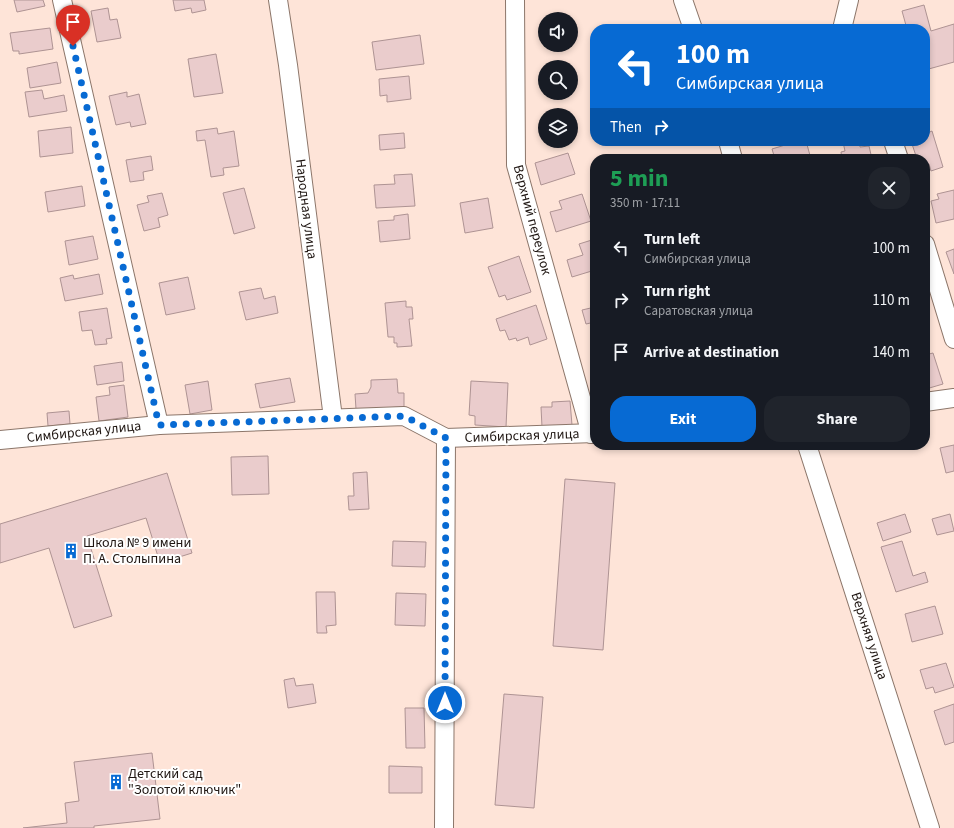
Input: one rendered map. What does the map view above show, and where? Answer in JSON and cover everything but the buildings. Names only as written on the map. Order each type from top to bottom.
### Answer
[{"type":"street","points":[[62,0],[159,425]]},
{"type":"street","name":"Народная улица","points":[[278,0],[288,65],[333,418]]},
{"type":"street","name":"Верхний переулок","points":[[515,0],[516,166],[590,424]]},
{"type":"street","points":[[684,0],[692,24]]},
{"type":"street","points":[[843,24],[849,0]]},
{"type":"street","points":[[930,260],[954,339]]},
{"type":"street","points":[[930,401],[954,398]]},
{"type":"street","name":"Симбирская улица","points":[[0,440],[159,425],[404,416],[446,438],[590,434]]},
{"type":"street","points":[[444,828],[446,438]]},
{"type":"street","name":"Верхняя улица","points":[[809,450],[930,828]]},
{"type":"place","name":"Школа № 9 имени П. А. Столыпина","points":[[71,551]]},
{"type":"place","name":"Детский сад \"Золотой ключик\"","points":[[116,782]]},
{"type":"route","points":[[73,46],[159,425],[404,416],[446,438],[445,703]]}]
